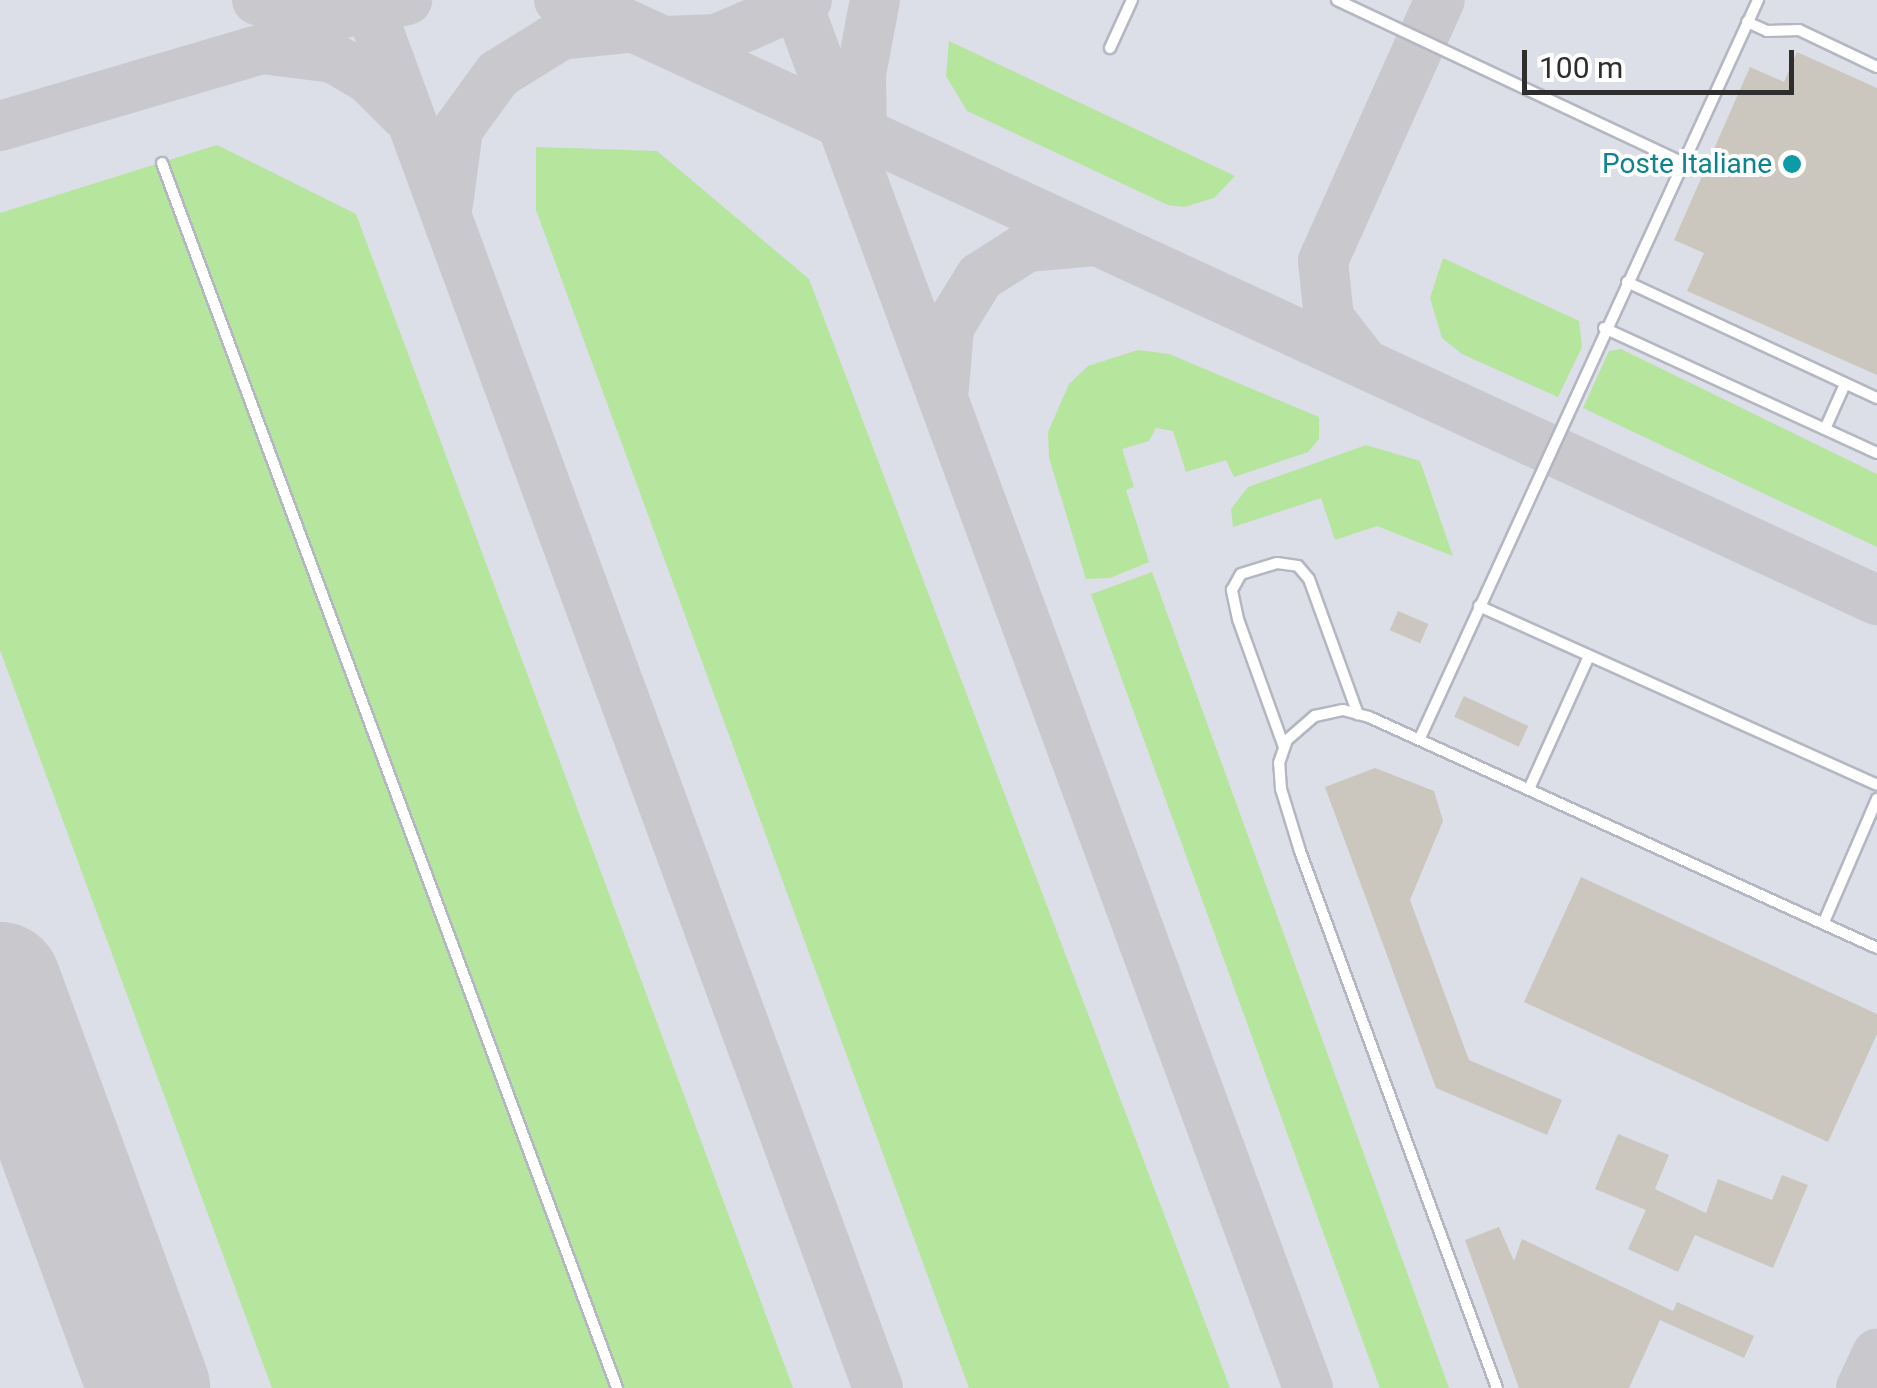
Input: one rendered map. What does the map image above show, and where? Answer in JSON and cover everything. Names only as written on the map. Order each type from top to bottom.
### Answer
[{"type":"lane","points":[[1110,48],[1132,0]]},
{"type":"lane","points":[[1337,0],[1683,162]]},
{"type":"lane","points":[[1420,738],[1604,328],[1758,0]]},
{"type":"lane","points":[[1748,22],[1773,32],[1799,30],[1877,66]]},
{"type":"lane","points":[[162,162],[617,1388]]},
{"type":"lane","points":[[1627,282],[1877,398]]},
{"type":"lane","points":[[1604,328],[1877,453]]},
{"type":"lane","points":[[1825,429],[1845,384]]},
{"type":"lane","points":[[1358,714],[1298,566],[1277,563],[1241,574],[1232,590],[1238,618],[1284,748],[1281,789],[1300,851],[1497,1388]]},
{"type":"lane","points":[[1479,606],[1877,785]]},
{"type":"lane","points":[[1529,790],[1589,656]]},
{"type":"lane","points":[[1284,748],[1314,716],[1358,714],[1420,738],[1877,948]]},
{"type":"lane","points":[[1824,922],[1877,799]]},
{"type":"shaded area","points":[[0,0],[1877,0],[1877,1388],[0,1388]]},
{"type":"green space","points":[[949,41],[1235,176],[1214,198],[1184,207],[1168,205],[967,111],[946,76]]},
{"type":"green space","points":[[217,145],[356,214],[793,1388],[272,1388],[0,650],[0,213]]},
{"type":"green space","points":[[536,147],[657,151],[809,279],[1230,1388],[969,1388],[536,210]]},
{"type":"green space","points":[[1443,258],[1579,321],[1582,347],[1558,397],[1462,354],[1442,338],[1430,298]]},
{"type":"green space","points":[[1621,349],[1877,474],[1877,547],[1583,408],[1609,351]]},
{"type":"green space","points":[[1138,350],[1169,354],[1319,417],[1319,439],[1308,452],[1234,477],[1226,460],[1186,472],[1173,431],[1156,428],[1149,441],[1122,449],[1134,487],[1126,490],[1149,562],[1110,578],[1086,579],[1049,458],[1048,432],[1069,384],[1088,366]]},
{"type":"green space","points":[[1366,445],[1420,461],[1453,556],[1377,526],[1335,540],[1321,498],[1233,527],[1231,509],[1248,487]]},
{"type":"green space","points":[[1152,572],[1449,1388],[1380,1388],[1091,594]]},
{"type":"building","name":"Poste Italiane","points":[[1797,52],[1877,88],[1877,375],[1687,291],[1704,253],[1674,240],[1750,67],[1784,82]]},
{"type":"building","points":[[1398,611],[1428,624],[1420,643],[1390,630]]},
{"type":"building","points":[[1464,696],[1528,726],[1519,747],[1454,717]]},
{"type":"building","points":[[1375,768],[1434,791],[1443,821],[1410,900],[1469,1060],[1562,1100],[1547,1135],[1436,1088],[1325,787]]},
{"type":"building","points":[[1581,877],[1877,1014],[1877,1034],[1828,1142],[1524,1002]]},
{"type":"building","points":[[1618,1134],[1669,1155],[1655,1189],[1706,1213],[1718,1179],[1772,1200],[1782,1175],[1808,1185],[1773,1268],[1695,1235],[1678,1272],[1628,1249],[1646,1210],[1595,1189]]},
{"type":"building","points":[[1499,1227],[1514,1261],[1522,1239],[1673,1311],[1677,1302],[1754,1336],[1744,1358],[1660,1320],[1629,1388],[1519,1388],[1465,1240]]},
{"type":"taxiway","points":[[257,0],[324,17],[407,0]]},
{"type":"taxiway","points":[[367,0],[878,1388]]},
{"type":"taxiway","points":[[559,0],[611,17],[1877,600]]},
{"type":"taxiway","points":[[796,0],[1308,1388]]},
{"type":"taxiway","points":[[665,41],[717,39],[807,0]]},
{"type":"taxiway","points":[[862,144],[861,74],[875,0]]},
{"type":"taxiway","points":[[1363,362],[1329,318],[1323,261],[1440,0]]},
{"type":"taxiway","points":[[448,204],[458,129],[498,74],[561,35],[626,28]]},
{"type":"taxiway","points":[[0,126],[262,49],[333,58],[369,79],[405,115]]},
{"type":"taxiway","points":[[944,388],[949,327],[980,277],[1027,247],[1094,241]]},
{"type":"taxiway","points":[[1861,1388],[1877,1353]]},
{"type":"runway","points":[[0,983],[149,1388]]},
{"type":"place","name":"Poste Italiane","points":[[1792,164]]}]
